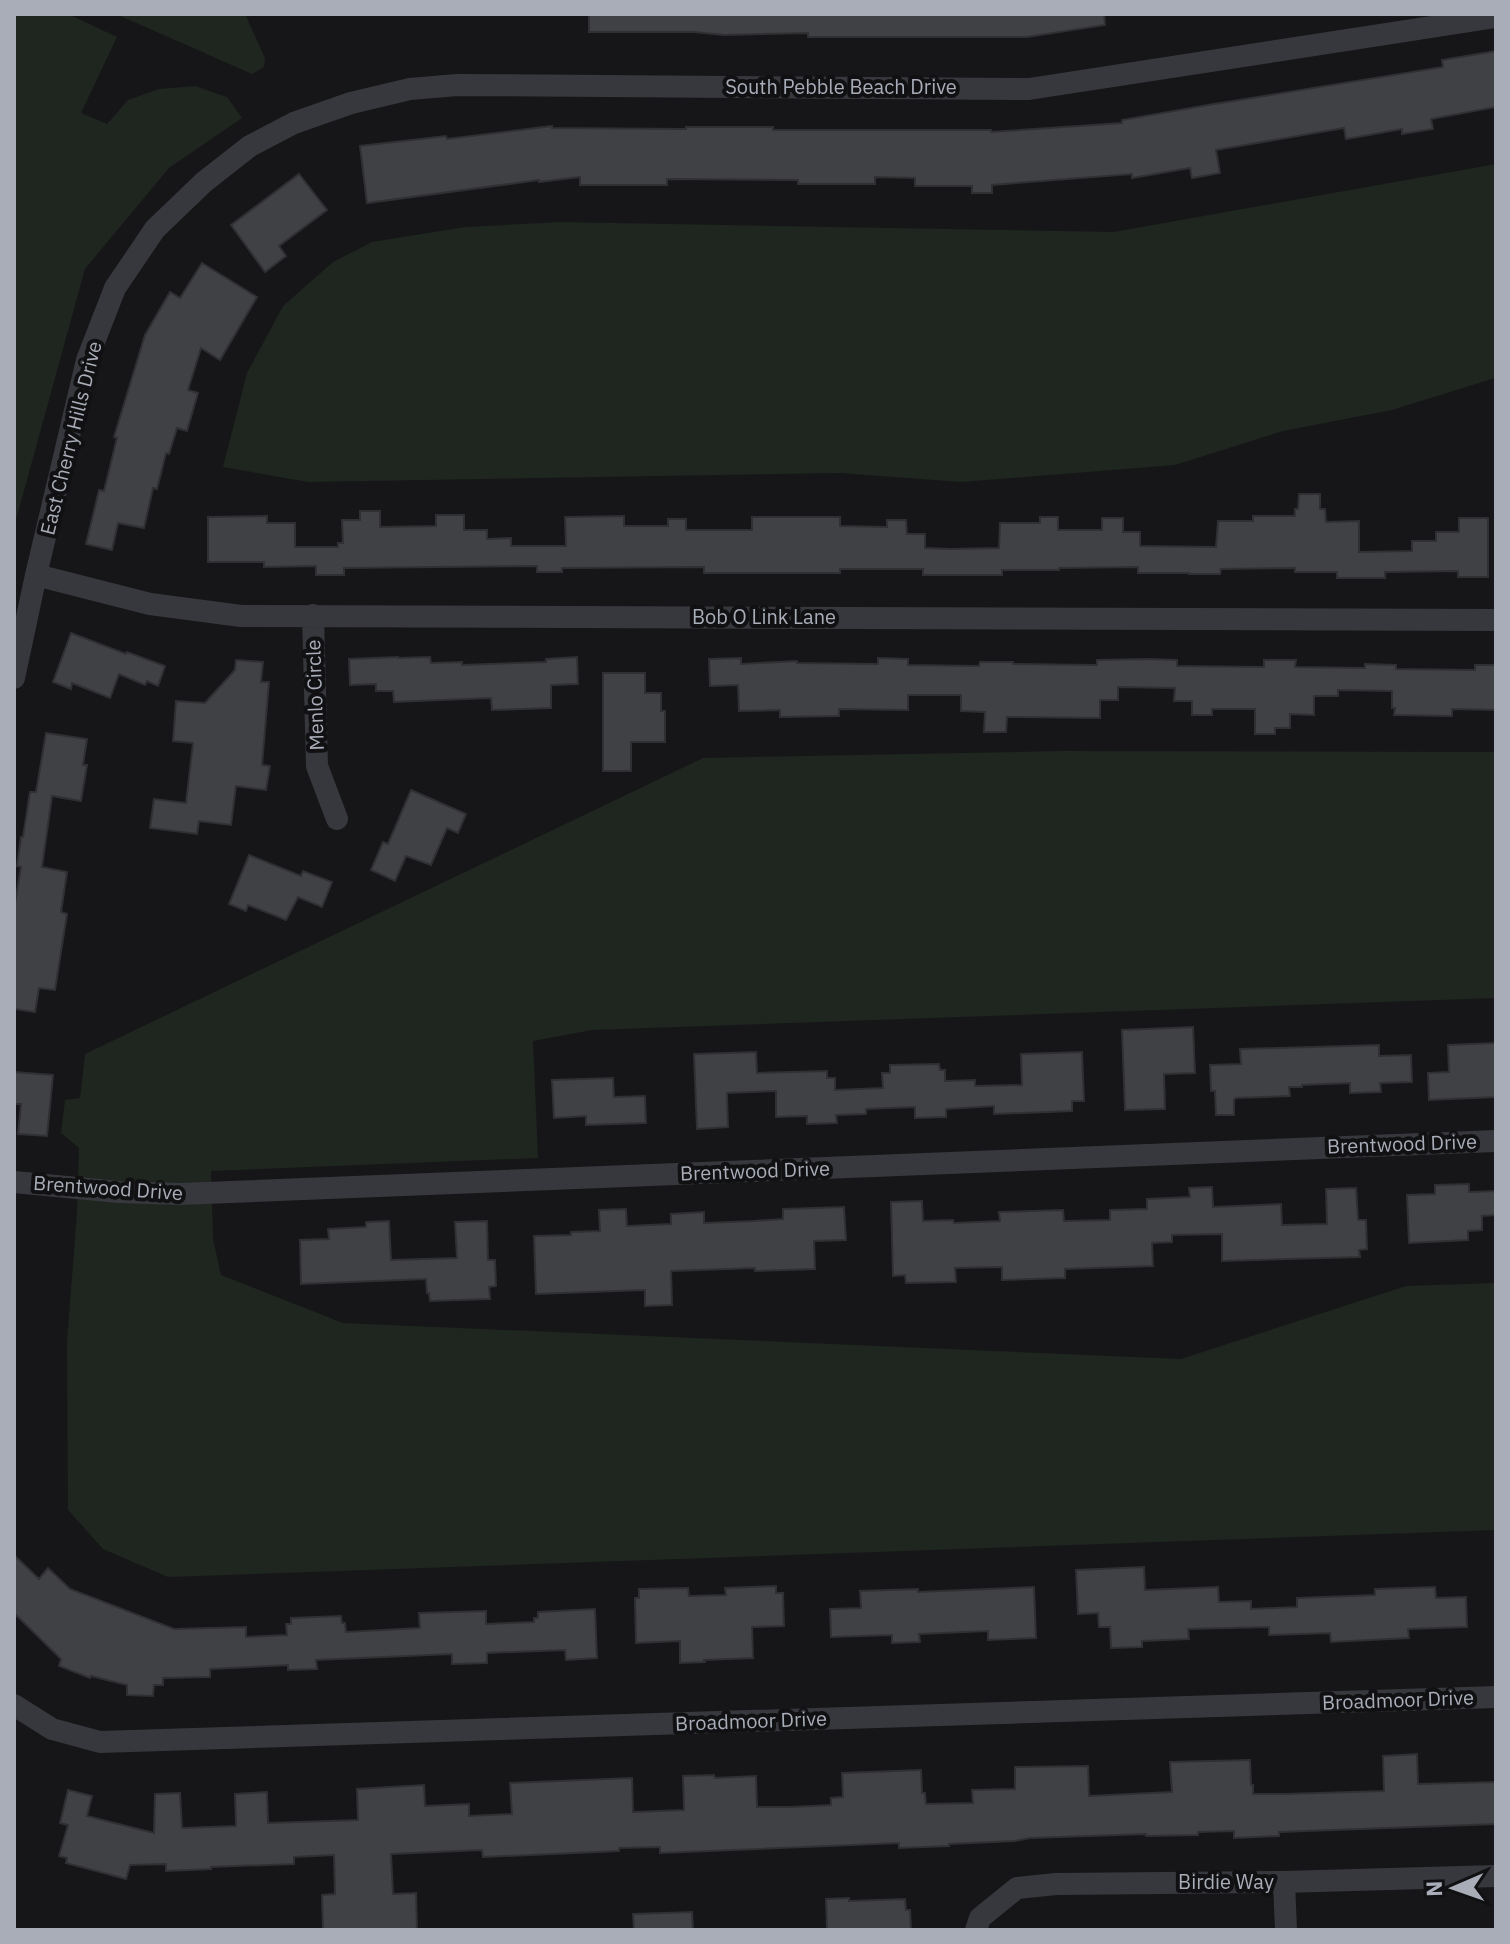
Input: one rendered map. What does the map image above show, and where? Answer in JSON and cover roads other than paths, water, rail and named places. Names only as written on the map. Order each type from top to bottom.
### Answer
[{"type":"street","name":"South Pebble Beach Drive","points":[[204,182],[250,146],[294,123],[351,103],[410,89],[457,85],[1029,89],[1496,17]]},
{"type":"street","name":"East Cherry Hills Drive","points":[[14,678],[87,360],[115,288],[155,229],[204,182]]},
{"type":"street","name":"Bob O Link Lane","points":[[36,575],[150,604],[241,616],[1496,620]]},
{"type":"street","name":"Menlo Circle","points":[[313,615],[317,766],[337,819]]},
{"type":"street","name":"Brentwood Drive","points":[[14,1182],[119,1192],[180,1194],[1496,1141]]},
{"type":"street","name":"Broadmoor Drive","points":[[14,1705],[52,1729],[100,1742],[1496,1697]]},
{"type":"street","name":"Birdie Way","points":[[976,1930],[980,1918],[1017,1888],[1056,1884],[1496,1876]]},
{"type":"street","points":[[1284,1882],[1286,1930]]}]
